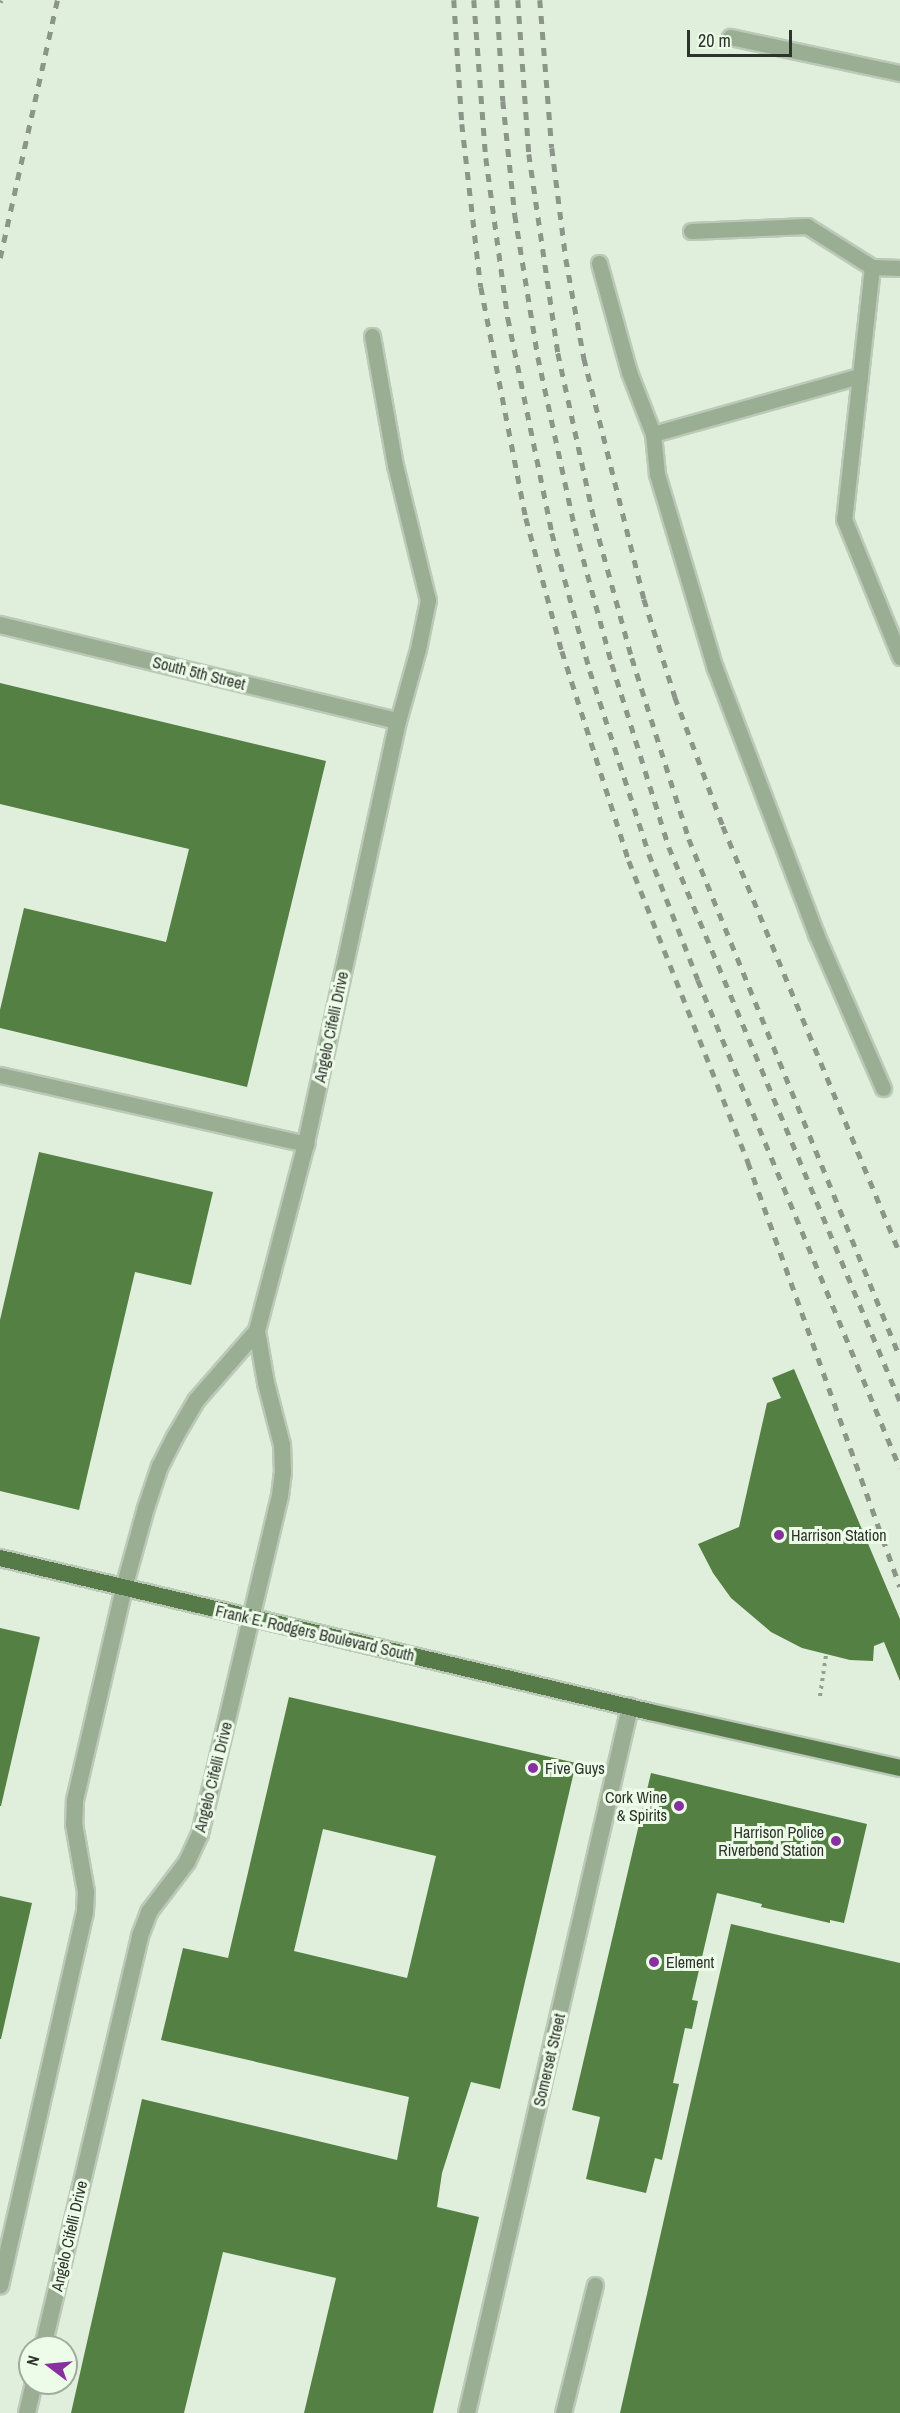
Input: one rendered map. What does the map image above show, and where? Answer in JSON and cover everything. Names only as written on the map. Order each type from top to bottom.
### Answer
[{"type":"main road","name":"Frank E. Rodgers Boulevard South","points":[[0,1558],[650,1712],[900,1768]]},
{"type":"street","name":"South 5th Street","points":[[0,625],[398,721]]},
{"type":"street","name":"Angelo Cifelli Drive","points":[[46,2335],[140,1936],[149,1912],[187,1862],[200,1834],[283,1472],[282,1445],[266,1383],[257,1331],[306,1144],[398,721]]},
{"type":"street","name":"Angelo Cifelli Drive","points":[[0,2285],[85,1912],[86,1892],[74,1824],[75,1801],[124,1588],[160,1466],[175,1437],[196,1401],[257,1331]]},
{"type":"street","name":"Somerset Street","points":[[467,2413],[630,1707]]},
{"type":"street","points":[[27,2413],[31,2395]]},
{"type":"lane","points":[[730,38],[900,73]]},
{"type":"lane","points":[[691,231],[807,226],[872,267],[900,268]]},
{"type":"lane","points":[[599,263],[629,372],[652,434],[657,474],[715,668],[816,934],[883,1088]]},
{"type":"lane","points":[[872,267],[844,519],[900,657]]},
{"type":"lane","points":[[372,336],[394,465],[428,600],[418,649],[398,721]]},
{"type":"lane","points":[[652,434],[860,376]]},
{"type":"lane","points":[[0,1075],[306,1144]]},
{"type":"lane","points":[[563,2413],[594,2285]]},
{"type":"path","points":[[820,1696],[826,1655]]},
{"type":"building","points":[[0,683],[326,761],[247,1087],[0,1028],[0,1010],[24,908],[166,942],[189,849],[0,804]]},
{"type":"building","points":[[39,1152],[213,1192],[191,1285],[135,1272],[79,1510],[0,1491],[0,1320]]},
{"type":"building","name":"Harrison Station","points":[[794,1369],[900,1619],[900,1681],[884,1642],[874,1646],[873,1661],[850,1660],[802,1648],[771,1632],[731,1598],[713,1573],[698,1544],[739,1527],[767,1403],[781,1398],[772,1378]]},
{"type":"building","points":[[0,1628],[40,1637],[1,1806],[0,1806]]},
{"type":"building","points":[[289,1697],[576,1763],[500,2089],[471,2082],[442,2173],[437,2207],[479,2217],[433,2413],[304,2413],[336,2278],[223,2252],[184,2413],[71,2413],[75,2395],[78,2395],[78,2382],[142,2099],[397,2160],[409,2097],[161,2040],[183,1948],[228,1958]],"holes":[[[323,1829],[436,1856],[407,1978],[294,1951]]]},
{"type":"building","name":"Element","points":[[651,1773],[867,1824],[844,1923],[830,1920],[830,1923],[761,1907],[762,1904],[717,1893],[692,2000],[698,2001],[692,2029],[685,2028],[673,2083],[679,2084],[662,2160],[655,2158],[646,2193],[586,2179],[600,2117],[572,2110]]},
{"type":"building","points":[[0,1896],[32,1903],[1,2039],[0,2039]]},
{"type":"building","points":[[731,1924],[900,1963],[900,2413],[620,2413]]},
{"type":"railway","points":[[0,258],[57,0]]},
{"type":"railway","points":[[454,0],[462,124],[481,287],[526,518],[562,651],[629,861],[748,1162],[900,1587]]},
{"type":"railway","points":[[474,0],[486,158],[508,318],[552,533],[590,671],[649,854],[698,980],[900,1468]]},
{"type":"railway","points":[[497,0],[503,101],[515,215],[538,357],[575,528],[612,664],[669,847],[900,1401]]},
{"type":"railway","points":[[518,0],[529,154],[558,353],[595,523],[632,658],[689,839],[900,1357]]},
{"type":"railway","points":[[540,0],[552,148],[566,259],[584,358],[644,599],[675,697],[723,826],[900,1253]]},
{"type":"place","name":"Harrison Station","points":[[779,1535]]},
{"type":"place","name":"Five Guys","points":[[533,1768]]},
{"type":"place","name":"Cork Wine & Spirits","points":[[679,1806]]},
{"type":"place","name":"Harrison Police Riverbend Station","points":[[836,1841]]},
{"type":"place","name":"Element","points":[[654,1962]]}]
